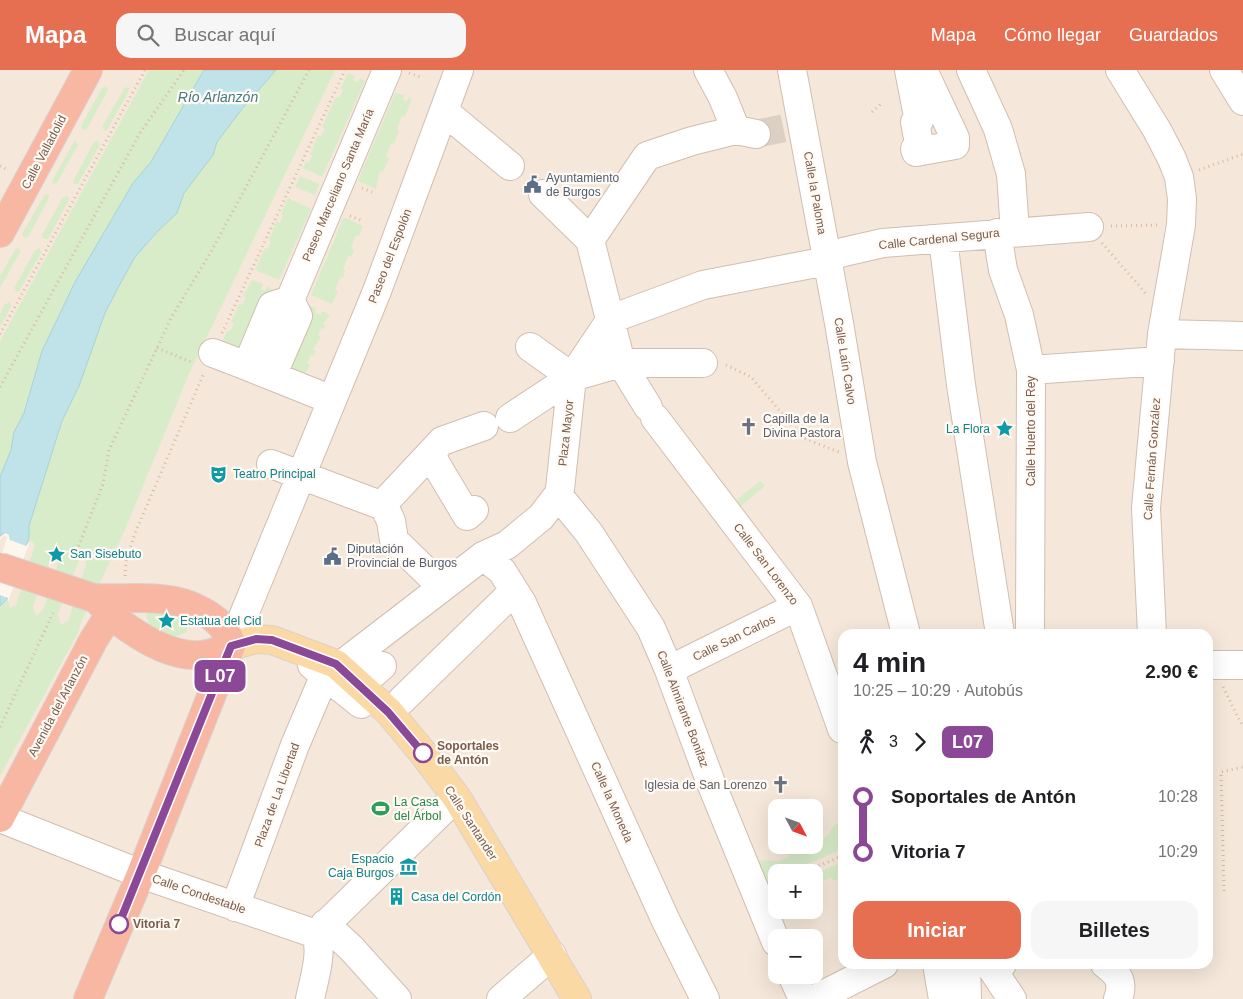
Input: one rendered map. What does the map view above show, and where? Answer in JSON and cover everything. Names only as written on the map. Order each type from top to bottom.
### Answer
[{"type":"highway","name":"Calle Valladolid","points":[[0,233],[86,71]]},
{"type":"highway","points":[[0,568],[109,604],[151,599],[180,603],[206,614],[220,623],[230,637],[231,646],[141,874],[88,999]]},
{"type":"highway","points":[[140,636],[134,628],[132,616],[135,609],[151,599]]},
{"type":"highway","points":[[170,649],[181,646],[194,631],[190,614],[180,603]]},
{"type":"highway","points":[[109,604],[140,636],[170,649],[192,655],[202,655],[231,646]]},
{"type":"highway","name":"Avenida del Arlanzón","points":[[0,818],[109,604]]},
{"type":"main road","name":"Calle Santander","points":[[231,646],[247,640],[263,639],[295,648],[339,668],[388,712],[423,753],[457,798],[577,999]]},
{"type":"street","name":"Paseo Marceliano Santa María","points":[[290,300],[395,70]]},
{"type":"street","name":"Paseo del Espolón","points":[[231,646],[311,478],[332,400],[377,291],[459,70]]},
{"type":"street","points":[[590,240],[647,156],[734,124],[708,70]]},
{"type":"street","name":"Calle la Paloma","points":[[792,70],[827,261]]},
{"type":"street","points":[[908,70],[917,99],[932,124],[944,134],[951,134]]},
{"type":"street","points":[[913,70],[919,121],[915,122],[920,148],[916,149],[916,152],[955,145],[955,138],[923,70]]},
{"type":"street","name":"Calle Huerto del Rey","points":[[971,70],[988,121],[1011,174],[1003,270],[1019,314],[1031,370],[1030,629]]},
{"type":"street","name":"Calle Fernán González","points":[[1120,70],[1157,130],[1179,177],[1182,199],[1160,318],[1160,361],[1146,508],[1152,629]]},
{"type":"street","points":[[1224,70],[1243,102]]},
{"type":"street","points":[[445,112],[510,166]]},
{"type":"street","points":[[543,194],[590,240],[621,363]]},
{"type":"street","name":"Calle Cardenal Segura","points":[[611,319],[703,286],[827,261],[839,253],[883,244],[1006,232],[1089,227]]},
{"type":"street","points":[[943,239],[961,385],[999,629]]},
{"type":"street","name":"Calle Laín Calvo","points":[[827,261],[862,462],[905,629]]},
{"type":"street","points":[[247,366],[272,306],[290,300],[298,316],[272,376]]},
{"type":"street","points":[[1160,318],[1243,336]]},
{"type":"street","name":"Plaza Mayor","points":[[558,492],[572,377],[611,319]]},
{"type":"street","points":[[530,347],[572,377]]},
{"type":"street","points":[[213,353],[332,400]]},
{"type":"street","points":[[1031,370],[1160,361]]},
{"type":"street","name":"Plaza Mayor","points":[[387,512],[430,454],[442,442],[497,422],[572,377],[621,363],[712,363]]},
{"type":"street","name":"Calle San Lorenzo","points":[[621,363],[652,412],[798,606],[838,706]]},
{"type":"street","points":[[430,454],[467,516],[474,510]]},
{"type":"street","points":[[271,464],[378,504],[387,512],[394,540],[442,587]]},
{"type":"street","points":[[339,668],[414,599],[442,587],[483,556],[503,538],[541,517],[558,492]]},
{"type":"street","name":"Calle Almirante Bonifaz","points":[[558,492],[589,533],[651,628],[669,670],[711,784],[771,929]]},
{"type":"street","name":"Calle la Moneda","points":[[483,556],[502,571],[518,597],[666,921],[705,999]]},
{"type":"street","points":[[401,702],[518,597]]},
{"type":"street","name":"Calle San Carlos","points":[[669,670],[798,606]]},
{"type":"street","points":[[295,648],[352,699],[361,704]]},
{"type":"street","points":[[1213,665],[1243,665]]},
{"type":"street","points":[[339,668],[370,674],[382,666]]},
{"type":"street","name":"Plaza de La Libertad","points":[[235,907],[295,745],[339,668]]},
{"type":"street","points":[[310,999],[320,929],[449,804]]},
{"type":"street","name":"Calle Condestable","points":[[0,818],[141,874],[235,907],[320,929]]},
{"type":"street","points":[[320,929],[352,949],[397,999]]},
{"type":"street","points":[[501,999],[552,956]]},
{"type":"street","points":[[815,999],[874,969]]},
{"type":"street","points":[[938,969],[943,999]]},
{"type":"street","points":[[966,969],[967,999]]},
{"type":"street","points":[[994,969],[992,970],[1012,999]]},
{"type":"street","points":[[1112,969],[1118,974],[1121,981],[1122,988],[1118,999]]},
{"type":"street","points":[[796,984],[803,999]]},
{"type":"path","points":[[0,334],[145,70]]},
{"type":"path","points":[[0,387],[140,133],[184,70]]},
{"type":"path","points":[[73,560],[102,484],[109,450],[171,318],[212,250],[308,70]]},
{"type":"path","points":[[395,70],[420,77]]},
{"type":"path","points":[[872,112],[881,104]]},
{"type":"path","points":[[1179,177],[1243,154]]},
{"type":"path","points":[[0,166],[8,170]]},
{"type":"path","points":[[357,186],[374,193]]},
{"type":"path","points":[[345,214],[363,221]]},
{"type":"path","points":[[1089,227],[1176,225]]},
{"type":"path","points":[[1089,227],[1160,318]]},
{"type":"path","points":[[157,348],[184,359]]},
{"type":"path","points":[[712,363],[751,377],[803,438],[862,462]]},
{"type":"path","points":[[0,727],[53,612]]},
{"type":"path","points":[[1213,671],[1243,727]]},
{"type":"path","points":[[1224,891],[1221,772],[1243,767]]},
{"type":"path","points":[[823,864],[838,858]]},
{"type":"shaded area","points":[[0,70],[1243,70],[1243,999],[0,999]]},
{"type":"green space","points":[[149,70],[335,70],[189,374],[125,530],[80,625],[79,631],[0,776],[0,595],[7,597],[10,608],[16,605],[35,545],[32,541],[27,543],[6,533],[0,537],[0,341]],"holes":[[[54,550],[60,550],[60,557],[43,610],[36,616],[33,606]],[[80,558],[85,559],[86,565],[68,621],[61,625],[58,614]]]},
{"type":"green space","points":[[348,73],[355,76],[353,80],[358,82],[360,78],[365,81],[322,177],[303,168],[306,162],[309,163],[312,156],[310,154],[318,135],[321,137],[325,129],[322,127],[336,97],[339,98],[343,90],[340,89]]},
{"type":"green space","points":[[106,86],[108,90],[87,129],[83,130],[81,126],[102,88]]},
{"type":"green space","points":[[125,87],[129,88],[129,91],[107,130],[104,130],[102,127]]},
{"type":"green space","points":[[395,93],[404,95],[403,100],[407,101],[409,97],[412,99],[405,117],[402,116],[394,144],[391,143],[386,156],[389,158],[383,172],[380,171],[376,189],[358,181]]},
{"type":"green space","points":[[75,140],[78,145],[57,183],[53,184],[52,181]]},
{"type":"green space","points":[[98,140],[100,145],[78,184],[74,184],[73,181],[94,142]]},
{"type":"green space","points":[[300,176],[319,184],[315,195],[295,187]]},
{"type":"green space","points":[[45,194],[49,195],[49,198],[28,237],[24,238],[22,234]]},
{"type":"green space","points":[[68,196],[69,200],[48,239],[44,239],[42,235],[63,197]]},
{"type":"green space","points":[[288,198],[311,209],[279,280],[255,270],[265,248],[267,249],[271,242],[269,240],[277,221],[280,223],[283,215],[281,214]]},
{"type":"green space","points":[[346,218],[363,226],[359,236],[356,235],[351,248],[354,250],[351,257],[348,256],[343,270],[345,271],[343,278],[340,278],[335,290],[338,292],[332,304],[311,295],[343,219]]},
{"type":"green space","points":[[16,248],[20,249],[20,252],[0,288],[0,276]]},
{"type":"green space","points":[[40,248],[41,253],[19,291],[16,292],[14,288],[35,250]]},
{"type":"green space","points":[[252,280],[263,284],[261,289],[265,291],[268,286],[273,291],[248,349],[220,347],[227,331],[230,331],[234,324],[231,322],[239,304],[242,305],[246,297],[243,296]]},
{"type":"green space","points":[[10,302],[11,307],[0,327],[0,314],[5,304]]},
{"type":"green space","points":[[308,305],[316,308],[315,313],[320,315],[323,311],[330,315],[323,324],[325,325],[324,329],[321,328],[318,336],[321,337],[313,350],[316,351],[314,356],[311,355],[307,363],[310,365],[305,374],[285,367]]},
{"type":"green space","points":[[760,481],[765,486],[734,512],[729,506]]},
{"type":"green space","points":[[152,609],[181,616],[188,625],[187,631],[178,636],[173,636],[163,634],[149,626],[146,615]]},
{"type":"green space","points":[[838,824],[838,851],[807,864],[768,864],[768,886],[764,888],[753,860],[778,861],[789,857],[788,854],[823,854],[823,839]]},
{"type":"green space","points":[[838,864],[838,879],[833,881],[831,877],[823,881],[823,870]]},
{"type":"water","name":"Río Arlanzón","points":[[204,70],[276,70],[242,109],[217,142],[213,155],[184,193],[177,213],[135,257],[105,313],[79,386],[62,421],[29,526],[29,538],[7,599],[0,606],[0,569],[10,537],[3,533],[0,538],[0,477],[11,450],[14,432],[24,413],[42,351],[75,282],[133,183],[151,162]]},
{"type":"pier","points":[[5,533],[9,535],[10,540],[26,546],[30,541],[8,602],[8,598],[0,595],[0,561],[7,537],[4,535],[0,540],[0,537]]},
{"type":"tunnel","points":[[756,134],[789,127]]},
{"type":"bus line","name":"L07","points":[[119,924],[213,696],[231,646],[256,639],[272,640],[340,666],[388,712],[423,753]]},
{"type":"place","name":"Ayuntamiento de Burgos","points":[[532,185]]},
{"type":"place","name":"Capilla de la Divina Pastora","points":[[749,426]]},
{"type":"place","name":"La Flora","points":[[1004,429]]},
{"type":"place","name":"Teatro Principal","points":[[219,474]]},
{"type":"place","name":"San Sisebuto","points":[[56,554]]},
{"type":"place","name":"Diputación Provincial de Burgos","points":[[333,556]]},
{"type":"place","name":"Estatua del Cid","points":[[166,621]]},
{"type":"place","name":"Soportales de Antón","points":[[423,753]]},
{"type":"place","name":"Iglesia de San Lorenzo","points":[[781,785]]},
{"type":"place","name":"La Casa del Árbol","points":[[380,809]]},
{"type":"place","name":"Espacio Caja Burgos","points":[[408,866]]},
{"type":"place","name":"Casa del Cordón","points":[[397,897]]},
{"type":"place","name":"Vitoria 7","points":[[119,924]]}]
